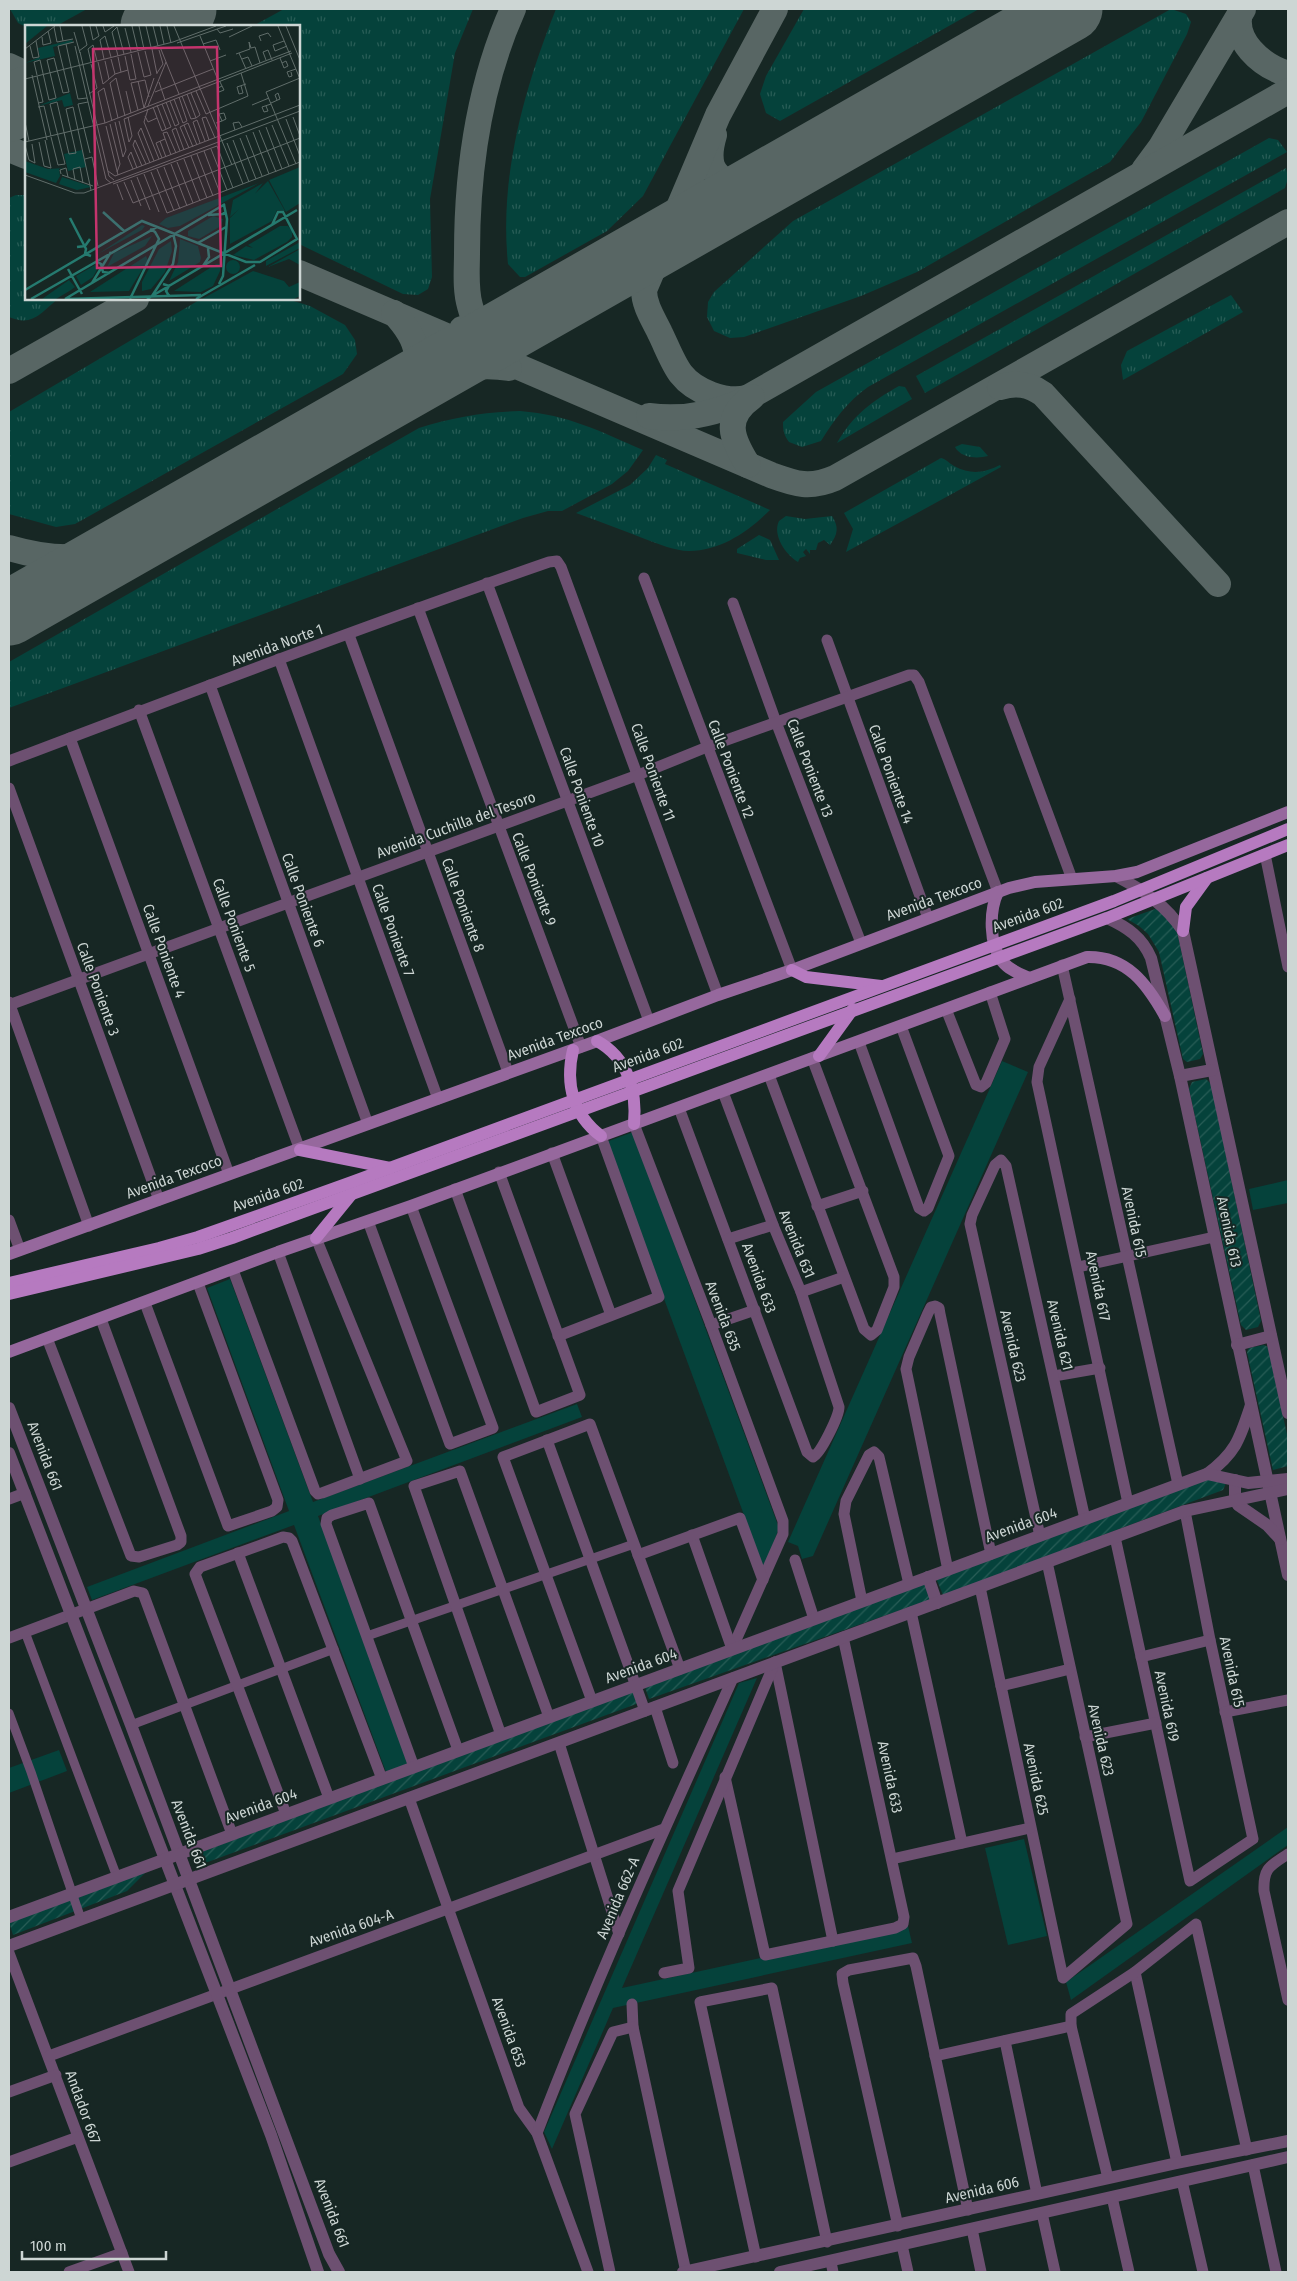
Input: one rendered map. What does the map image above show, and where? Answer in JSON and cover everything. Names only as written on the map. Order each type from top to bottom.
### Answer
[{"type":"main road","name":"Avenida Texcoco","points":[[14,1252],[300,1150],[508,1072],[577,1049],[998,892],[1035,882],[1116,876],[1154,866],[1288,812]]},
{"type":"main road","name":"Avenida 602","points":[[631,1085],[854,1009],[1288,829]]},
{"type":"main road","name":"Avenida 602","points":[[9,1294],[198,1249],[351,1195],[883,986],[1106,918],[1288,845]]},
{"type":"main road","points":[[1183,931],[1186,907],[1209,877]]},
{"type":"main road","points":[[998,892],[994,901],[992,921],[997,950],[1012,970],[1029,978]]},
{"type":"main road","points":[[9,1352],[316,1238],[411,1206],[499,1172],[723,1092],[1087,957],[1103,958],[1118,962],[1131,970],[1141,980],[1165,1016]]},
{"type":"main road","points":[[792,970],[806,977],[883,986]]},
{"type":"main road","points":[[816,1057],[854,1009]]},
{"type":"main road","points":[[597,1041],[616,1054],[631,1085],[634,1124]]},
{"type":"main road","points":[[577,1049],[569,1075],[576,1106],[586,1123],[601,1136]]},
{"type":"main road","name":"Avenida 602","points":[[9,1284],[159,1248],[198,1236],[390,1168],[576,1106]]},
{"type":"main road","points":[[300,1150],[390,1168]]},
{"type":"main road","points":[[316,1238],[351,1195]]},
{"type":"street","name":"Avenida Norte 1","points":[[9,761],[139,710],[349,635],[486,583],[548,562],[557,561]]},
{"type":"street","name":"Calle Poniente 11","points":[[557,561],[638,775],[718,995]]},
{"type":"street","name":"Calle Poniente 12","points":[[644,578],[792,970]]},
{"type":"street","name":"Calle Poniente 10","points":[[486,583],[649,1021]]},
{"type":"street","name":"Calle Poniente 13","points":[[733,603],[776,722],[861,943]]},
{"type":"street","name":"Calle Poniente 9","points":[[418,608],[577,1049]]},
{"type":"street","name":"Calle Poniente 8","points":[[349,635],[508,1072]]},
{"type":"street","name":"Calle Poniente 14","points":[[827,640],[928,918]]},
{"type":"street","name":"Calle Poniente 7","points":[[279,659],[438,1099]]},
{"type":"street","name":"Avenida Cuchilla del Tesoro","points":[[9,1004],[905,676],[914,675],[919,682],[998,892]]},
{"type":"street","name":"Calle Poniente 6","points":[[210,685],[368,1124]]},
{"type":"street","name":"Calle Poniente 5","points":[[139,710],[300,1150]]},
{"type":"street","points":[[1008,710],[1072,879]]},
{"type":"street","name":"Calle Poniente 4","points":[[70,738],[229,1174]]},
{"type":"street","name":"Calle Poniente 3","points":[[9,788],[159,1200]]},
{"type":"street","points":[[1288,854],[1270,852],[1288,967]]},
{"type":"street","points":[[1116,876],[1142,890]]},
{"type":"street","name":"Avenida 613","points":[[1142,890],[1171,914],[1183,931],[1288,1413]]},
{"type":"street","name":"Avenida 613","points":[[1106,918],[1130,930],[1145,944],[1151,958],[1180,1076],[1288,1575]]},
{"type":"street","name":"Avenida 615","points":[[1062,966],[1178,1484]]},
{"type":"street","points":[[946,1010],[976,1085],[981,1087],[986,1083],[1005,1039],[990,992]]},
{"type":"street","name":"Avenida 617","points":[[1070,999],[1037,1075],[1038,1088],[1128,1503]]},
{"type":"street","points":[[9,1004],[89,1226]]},
{"type":"street","points":[[859,1042],[919,1208],[924,1212],[928,1208],[949,1157],[901,1026]]},
{"type":"street","points":[[769,1074],[816,1206],[864,1330],[870,1334],[877,1330],[895,1283],[816,1057]]},
{"type":"street","points":[[1180,1076],[1212,1070]]},
{"type":"street","name":"Avenida 631","points":[[723,1092],[801,1292],[840,1409],[819,1452],[813,1457]]},
{"type":"street","name":"Avenida 633","points":[[679,1108],[807,1452],[813,1457]]},
{"type":"street","name":"Avenida 635","points":[[634,1124],[712,1325],[783,1520],[783,1534],[763,1580]]},
{"type":"street","points":[[558,1336],[660,1297],[601,1136]]},
{"type":"street","points":[[552,1153],[611,1315]]},
{"type":"street","name":"Avenida 623","points":[[1000,1160],[995,1164],[970,1221],[1040,1536]]},
{"type":"street","name":"Avenida 621","points":[[1000,1160],[1006,1166],[1085,1519]]},
{"type":"street","points":[[455,1189],[536,1412],[580,1395],[499,1172]]},
{"type":"street","points":[[816,1206],[863,1191]]},
{"type":"street","points":[[368,1221],[450,1444],[493,1428],[411,1206]]},
{"type":"street","points":[[9,1220],[14,1252]]},
{"type":"street","points":[[728,1239],[773,1224]]},
{"type":"street","points":[[1078,1267],[1214,1237]]},
{"type":"street","points":[[233,1270],[315,1491],[318,1494],[360,1479],[406,1461],[316,1238]]},
{"type":"street","points":[[278,1252],[360,1479]]},
{"type":"street","points":[[801,1292],[844,1277]]},
{"type":"street","points":[[145,1302],[228,1526],[272,1511],[277,1507],[278,1500],[198,1283]]},
{"type":"street","points":[[948,1570],[906,1365],[928,1313],[931,1307],[935,1306],[940,1314],[991,1554]]},
{"type":"street","points":[[712,1325],[755,1310]]},
{"type":"street","points":[[47,1338],[130,1553],[133,1557],[139,1557],[181,1542],[182,1536],[101,1319]]},
{"type":"street","points":[[1237,1345],[1271,1336]]},
{"type":"street","points":[[1054,1376],[1100,1368]]},
{"type":"street","points":[[1207,1474],[1225,1461],[1234,1450],[1251,1405]]},
{"type":"street","name":"Avenida 661","points":[[9,1408],[230,1988],[238,2031],[318,2272]]},
{"type":"street","points":[[592,1701],[503,1457],[590,1424],[680,1669]]},
{"type":"street","points":[[547,1440],[636,1685],[650,1709],[673,1763]]},
{"type":"street","points":[[862,1601],[844,1514],[846,1501],[869,1455],[874,1452],[879,1457],[909,1584]]},
{"type":"street","name":"Avenida 661","points":[[9,1454],[217,1993],[238,2031],[329,2254],[339,2272]]},
{"type":"street","points":[[501,1734],[454,1606],[414,1486],[460,1471],[549,1717]]},
{"type":"street","points":[[1207,1474],[1288,1489]]},
{"type":"street","name":"Avenida 604","points":[[9,1916],[1207,1474]]},
{"type":"street","points":[[9,1946],[1185,1511],[1235,1500],[1288,1479]]},
{"type":"street","points":[[1235,1480],[1235,1500],[1238,1505],[1267,1526],[1281,1540]]},
{"type":"street","points":[[9,1499],[25,1493]]},
{"type":"street","points":[[414,1767],[326,1524],[327,1518],[369,1503],[458,1750]]},
{"type":"street","name":"Avenida 615","points":[[1185,1511],[1210,1640],[1253,1839],[1190,1881]]},
{"type":"street","points":[[367,1636],[590,1559],[692,1535],[737,1518],[742,1520],[763,1580],[732,1649]]},
{"type":"street","points":[[692,1535],[732,1649]]},
{"type":"street","points":[[286,1814],[196,1576],[196,1571],[200,1567],[238,1553],[283,1537],[292,1541],[382,1779]]},
{"type":"street","name":"Avenida 619","points":[[1115,1537],[1190,1881]]},
{"type":"street","points":[[238,1553],[283,1669],[329,1798]]},
{"type":"street","points":[[795,1560],[814,1619]]},
{"type":"street","name":"Avenida 623","points":[[1047,1562],[1127,1924],[1063,1978]]},
{"type":"street","points":[[928,1577],[937,1603]]},
{"type":"street","name":"Avenida 625","points":[[980,1587],[1063,1978]]},
{"type":"street","points":[[9,1638],[134,1591],[140,1591],[144,1595],[232,1834]]},
{"type":"street","points":[[911,1612],[962,1843]]},
{"type":"street","points":[[25,1632],[117,1877]]},
{"type":"street","name":"Avenida 633","points":[[833,1940],[903,1924],[904,1917],[844,1637]]},
{"type":"street","points":[[1142,1657],[1210,1640]]},
{"type":"street","points":[[131,1725],[334,1650]]},
{"type":"street","points":[[664,1973],[689,1968],[678,1891],[725,1777],[776,1662]]},
{"type":"street","points":[[725,1777],[764,1955],[833,1940],[776,1662]]},
{"type":"street","points":[[1001,1686],[1070,1670]]},
{"type":"street","name":"Avenida 662-A","points":[[537,2133],[562,2068],[664,1829],[733,1678]]},
{"type":"street","points":[[1226,1712],[1288,1700]]},
{"type":"street","points":[[9,1713],[32,1772],[71,1894],[81,1919]]},
{"type":"street","points":[[1085,1737],[1156,1723]]},
{"type":"street","points":[[559,1742],[619,1934]]},
{"type":"street","name":"Avenida 653","points":[[409,1798],[520,2108],[537,2133],[588,2272]]},
{"type":"street","points":[[892,1859],[1030,1828]]},
{"type":"street","name":"Avenida 604-A","points":[[49,2056],[664,1829]]},
{"type":"street","points":[[1288,1854],[1268,1868],[1263,1876],[1264,1891],[1288,2000]]},
{"type":"street","points":[[1108,2178],[1071,2026],[1071,2014],[1135,1972],[1196,1924],[1247,2150]]},
{"type":"street","name":"Andador 667","points":[[9,1953],[129,2272]]},
{"type":"street","points":[[898,2226],[842,1974],[849,1970],[913,1958],[968,2210]]},
{"type":"street","points":[[1135,1972],[1177,2163]]},
{"type":"street","points":[[756,2257],[700,2002],[772,1988],[827,2242]]},
{"type":"street","points":[[632,2004],[633,2027],[685,2272]]},
{"type":"street","points":[[935,2056],[1071,2026]]},
{"type":"street","points":[[610,2272],[575,2114],[613,2032],[633,2027]]},
{"type":"street","points":[[1005,2041],[1037,2194]]},
{"type":"street","points":[[9,2092],[56,2075]]},
{"type":"street","points":[[9,2162],[78,2137]]},
{"type":"street","name":"Avenida 606","points":[[685,2272],[1177,2163],[1288,2141]]},
{"type":"street","points":[[780,2272],[832,2267],[902,2245],[1288,2157]]},
{"type":"street","points":[[1253,2165],[1276,2272]]},
{"type":"street","points":[[1182,2181],[1202,2272]]},
{"type":"street","points":[[1068,2188],[1072,2206]]},
{"type":"street","points":[[1112,2197],[1129,2272]]},
{"type":"street","points":[[1042,2213],[1055,2272]]},
{"type":"street","points":[[972,2229],[981,2272]]},
{"type":"street","points":[[902,2245],[908,2272]]},
{"type":"street","points":[[69,2272],[122,2253]]},
{"type":"green space","points":[[10,9],[87,9],[58,25],[25,26],[18,23]]},
{"type":"green space","points":[[284,9],[473,9],[455,53],[430,199],[432,277],[428,289],[418,295],[403,294],[300,244],[300,25],[255,25]]},
{"type":"green space","points":[[556,9],[744,9],[643,196],[607,231],[525,277],[520,277],[508,264],[506,231],[511,166],[524,102],[544,39]]},
{"type":"green space","points":[[804,9],[979,9],[780,121],[766,113],[760,94],[766,76]]},
{"type":"green space","points":[[1171,9],[1186,14],[1191,22],[1187,34],[1141,122],[1110,162],[917,272],[861,296],[744,337],[730,338],[714,331],[707,317],[708,302],[714,292],[793,221]]},
{"type":"green space","points":[[1269,138],[1278,140],[1287,152],[868,387],[842,412],[821,441],[802,447],[789,442],[787,439],[784,433],[783,422],[816,392]]},
{"type":"green space","points":[[1286,168],[1288,178],[1285,188],[925,393],[916,376]]},
{"type":"green space","points":[[16,195],[25,195],[25,300],[57,300],[36,317],[24,320],[9,317],[9,198]]},
{"type":"green space","points":[[1231,295],[1243,312],[1123,380],[1121,365],[1127,351]]},
{"type":"green space","points":[[199,300],[290,300],[310,306],[345,325],[355,340],[357,354],[343,374],[75,524],[56,527],[9,514],[9,412]]},
{"type":"green space","points":[[899,386],[905,387],[912,399],[837,443],[856,417],[880,397]]},
{"type":"green space","points":[[520,411],[569,420],[598,430],[643,450],[628,471],[612,484],[562,511],[548,511],[523,518],[9,708],[9,662],[419,428],[469,416]]},
{"type":"green space","points":[[962,444],[980,447],[988,456],[974,457],[965,455],[955,447]]},
{"type":"green space","points":[[656,455],[667,460],[665,464],[770,510],[744,532],[723,544],[712,548],[689,551],[661,545],[576,513],[630,485],[648,468]]},
{"type":"green space","points":[[941,458],[960,469],[972,472],[988,470],[1000,465],[1001,467],[846,552],[853,529],[844,513]]},
{"type":"green space","points":[[786,516],[805,519],[832,516],[837,527],[835,537],[830,545],[824,540],[818,543],[816,550],[810,550],[810,554],[806,549],[803,552],[806,556],[800,558],[798,562],[785,550],[777,532],[779,521]]},
{"type":"green space","points":[[759,535],[770,540],[779,560],[766,560],[737,553],[737,549]]},
{"type":"green space","points":[[1158,908],[1177,931],[1203,1054],[1200,1059],[1187,1062],[1183,1059],[1159,952],[1148,934],[1127,919]]},
{"type":"green space","points":[[1002,1061],[1028,1072],[813,1556],[802,1559],[798,1546],[788,1542]]},
{"type":"green space","points":[[1206,1079],[1211,1084],[1261,1321],[1258,1327],[1246,1330],[1241,1325],[1189,1089],[1192,1082]]},
{"type":"green space","points":[[633,1132],[779,1528],[764,1569],[606,1142]]},
{"type":"green space","points":[[1288,1180],[1288,1203],[1253,1210],[1249,1189]]},
{"type":"green space","points":[[230,1279],[313,1502],[577,1404],[582,1417],[318,1516],[409,1763],[386,1772],[294,1525],[92,1600],[87,1587],[289,1511],[207,1288]]},
{"type":"green space","points":[[1264,1345],[1268,1347],[1288,1439],[1288,1466],[1273,1470],[1247,1352],[1249,1348]]},
{"type":"green space","points":[[1210,1477],[1226,1483],[1223,1490],[943,1595],[936,1578]]},
{"type":"green space","points":[[925,1582],[932,1599],[649,1699],[645,1687]]},
{"type":"green space","points":[[757,1678],[622,1988],[908,1926],[912,1943],[613,2008],[552,2149],[544,2132],[739,1683]]},
{"type":"green space","points":[[634,1691],[639,1703],[197,1866],[193,1855]]},
{"type":"green space","points":[[59,1750],[67,1771],[9,1793],[9,1768]]},
{"type":"green space","points":[[1288,1827],[1288,1845],[1071,2000],[1066,1982]]},
{"type":"green space","points":[[1024,1839],[1047,1936],[1008,1945],[985,1848]]},
{"type":"green space","points":[[148,1870],[127,1891],[13,1935],[9,1922]]},
{"type":"taxiway","points":[[169,25],[185,9]]},
{"type":"taxiway","points":[[503,355],[482,334],[470,306],[467,293],[468,222],[469,191],[477,128],[491,68],[513,9]]},
{"type":"taxiway","points":[[747,398],[730,399],[711,395],[694,386],[681,374],[650,313],[644,296],[644,290],[718,115],[775,9]]},
{"type":"taxiway","points":[[1241,9],[1240,31],[1244,41],[1268,65],[1288,74]]},
{"type":"taxiway","points":[[1144,170],[1161,147],[1243,9]]},
{"type":"taxiway","points":[[9,66],[25,74]]},
{"type":"taxiway","points":[[649,416],[684,417],[707,413],[740,402],[1288,91]]},
{"type":"taxiway","points":[[9,111],[25,101]]},
{"type":"taxiway","points":[[714,135],[711,162],[715,171],[723,179],[739,187],[753,186],[769,180]]},
{"type":"taxiway","points":[[9,149],[25,156]]},
{"type":"taxiway","points":[[666,254],[678,239],[702,218]]},
{"type":"taxiway","points":[[300,273],[771,475],[795,483],[810,484],[835,478],[1288,222]]},
{"type":"taxiway","points":[[9,371],[134,300]]},
{"type":"taxiway","points":[[462,329],[506,321],[545,307]]},
{"type":"taxiway","points":[[394,313],[409,333],[417,353],[413,373],[395,393]]},
{"type":"taxiway","points":[[420,378],[464,368],[487,366],[509,368]]},
{"type":"taxiway","points":[[1000,387],[1022,385],[1033,388],[1043,394],[1218,584]]},
{"type":"taxiway","points":[[748,465],[737,446],[733,429],[737,413],[752,397]]},
{"type":"taxiway","points":[[9,548],[41,555],[72,557],[102,553],[133,541]]},
{"type":"runway","points":[[155,25],[184,9]]},
{"type":"runway","points":[[9,613],[1070,9]]},
{"type":"runway","points":[[9,109],[25,100]]}]
